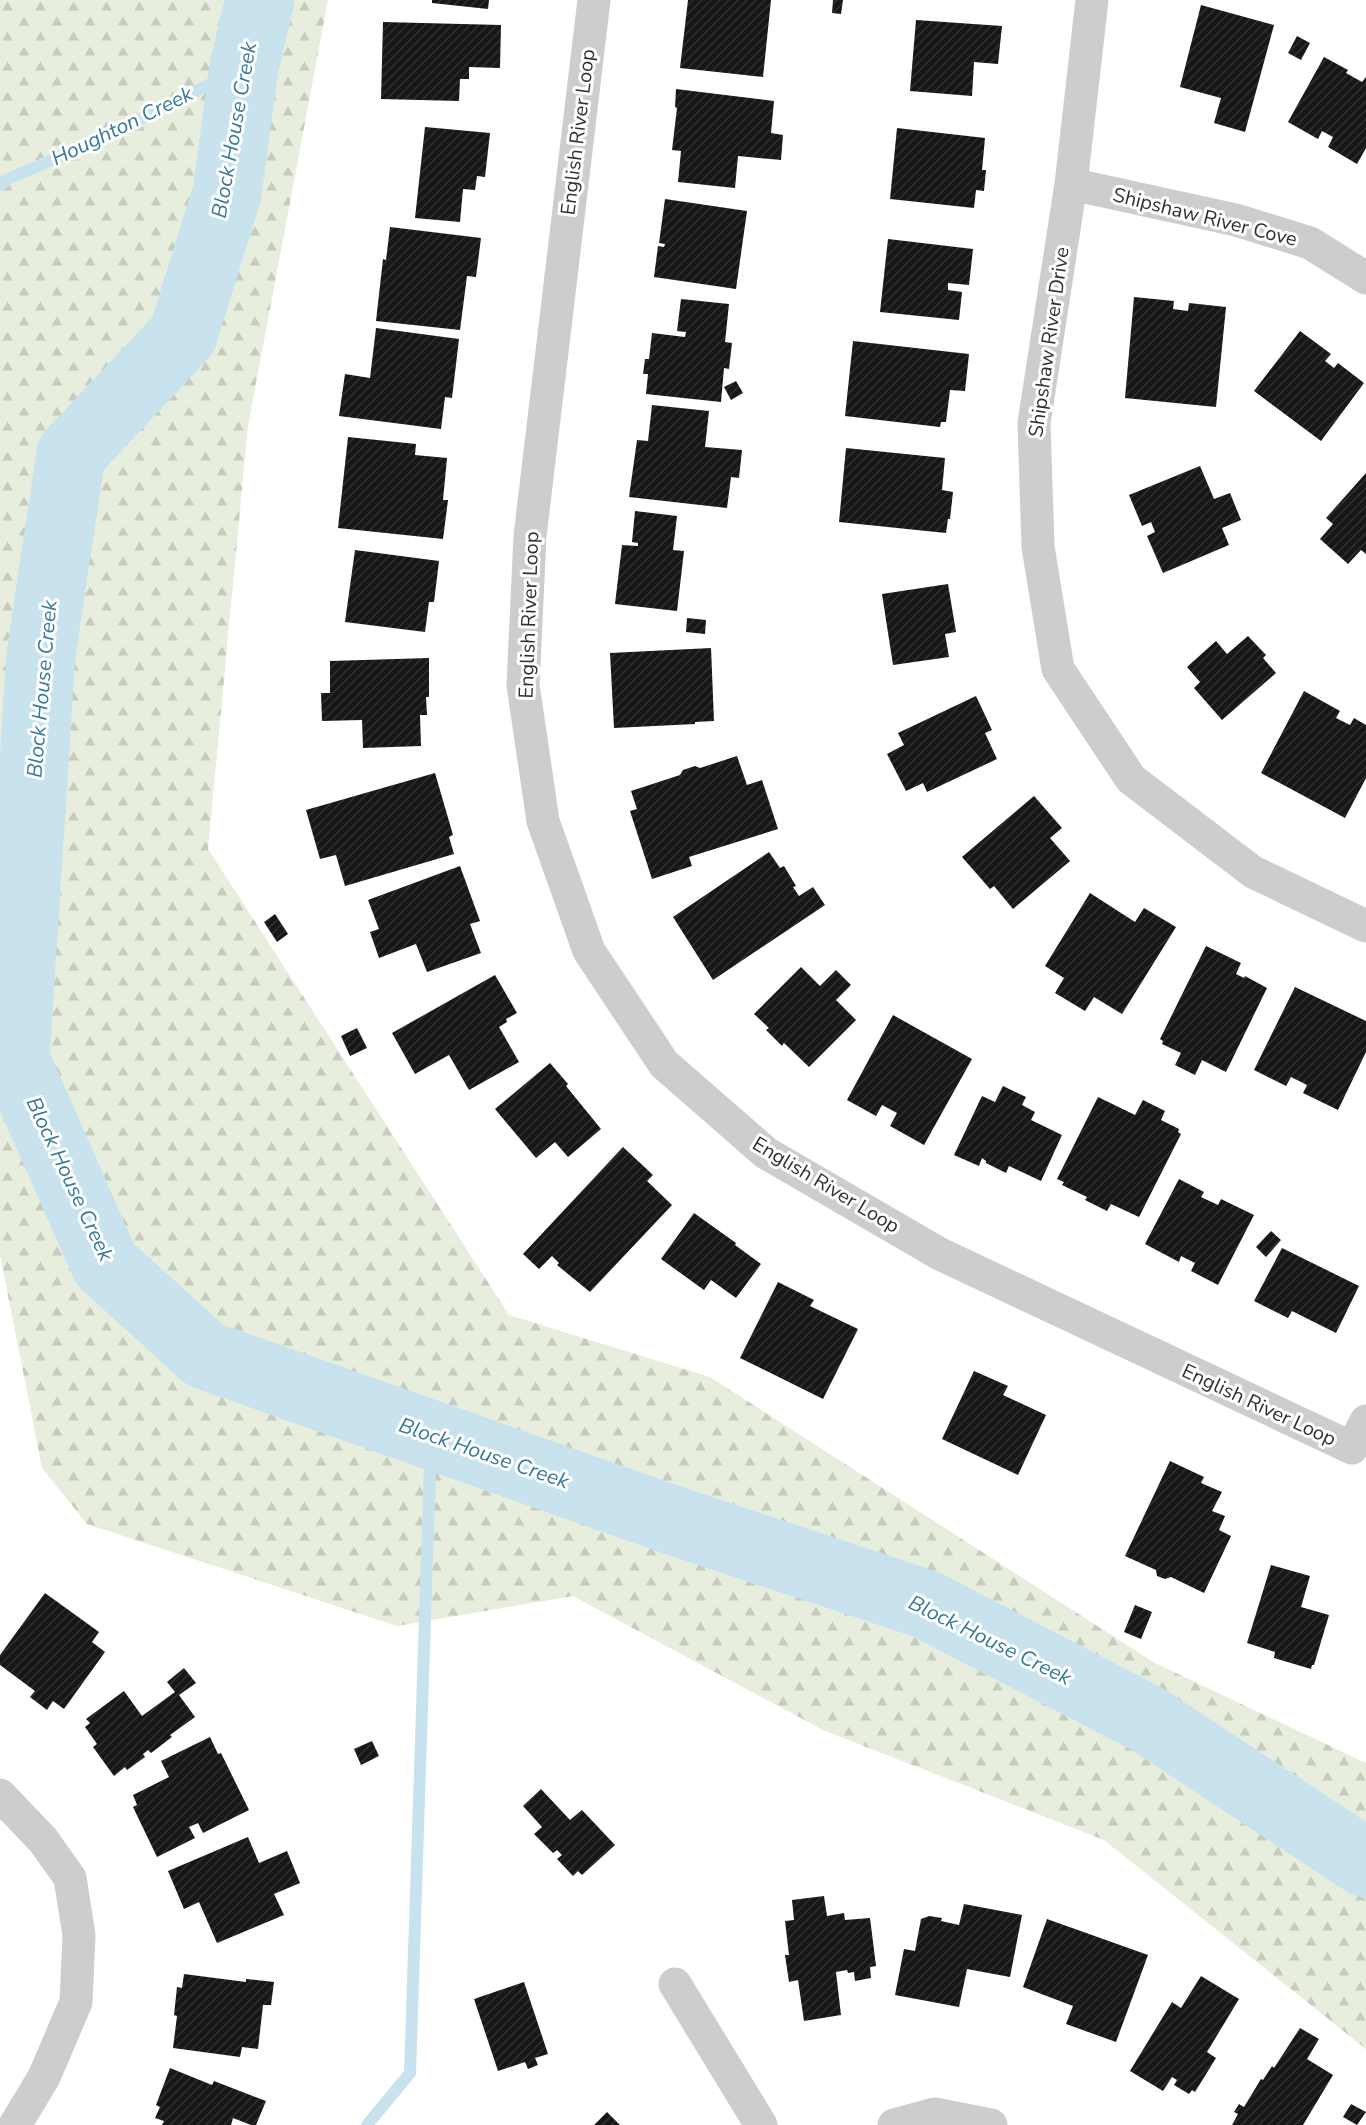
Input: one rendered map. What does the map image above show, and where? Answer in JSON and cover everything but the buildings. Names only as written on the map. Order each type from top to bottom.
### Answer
[{"type":"street","name":"English River Loop","points":[[594,0],[530,536],[523,685],[543,821],[589,951],[664,1064],[766,1153],[940,1254],[1352,1448],[1366,1421]]},
{"type":"street","name":"Shipshaw River Drive","points":[[1092,0],[1071,184],[1034,423],[1038,548],[1058,669],[1131,779],[1252,872],[1366,926]]},
{"type":"street","name":"Shipshaw River Cove","points":[[1071,184],[1236,220],[1310,243],[1366,278]]},
{"type":"street","points":[[0,1795],[43,1840],[69,1878],[79,1935],[76,2002],[44,2077],[15,2125]]},
{"type":"street","points":[[675,1984],[761,2125]]},
{"type":"street","points":[[894,2125],[935,2114],[991,2125]]},
{"type":"green space","points":[[0,0],[328,0],[248,426],[208,849],[509,1315],[710,1377],[1155,1663],[1366,1763],[1366,2049],[1104,1840],[823,1730],[573,1596],[397,1626],[87,1524],[42,1468],[0,1255]]},
{"type":"waterway","name":"Block House Creek","points":[[260,0],[244,67],[227,193],[183,335],[71,454],[41,654],[15,1059],[105,1264],[205,1355],[678,1522],[925,1604],[1147,1719],[1366,1863]]},
{"type":"waterway","name":"Houghton Creek","points":[[0,185],[8,179],[109,135],[244,67]]},
{"type":"waterway","points":[[367,2125],[410,2073],[431,1436]]}]
